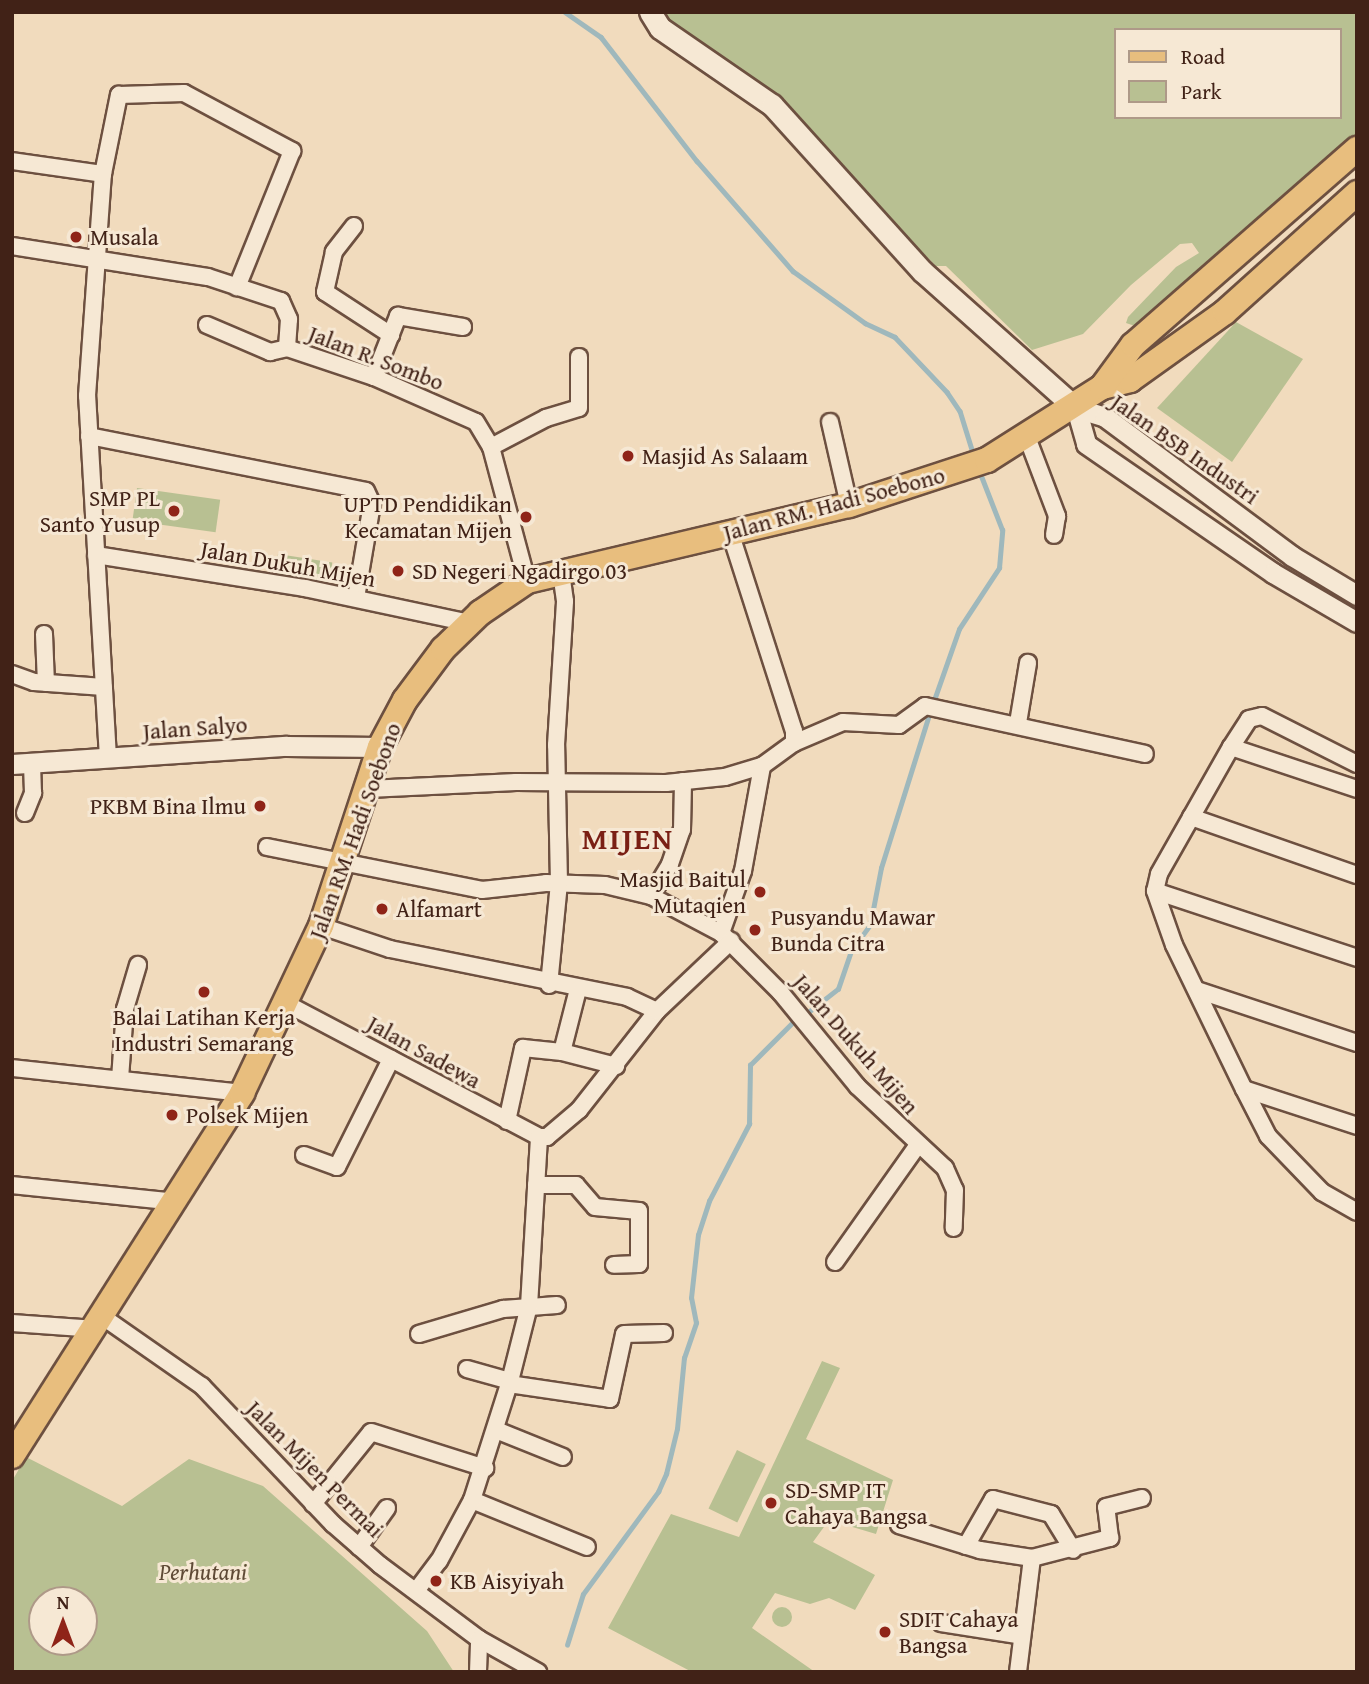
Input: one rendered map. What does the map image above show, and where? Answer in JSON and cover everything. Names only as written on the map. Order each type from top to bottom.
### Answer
[{"type":"main road","points":[[650,12],[660,28],[772,104],[922,271],[1076,408]]},
{"type":"main road","name":"Jalan RM. Hadi Soebono","points":[[12,1455],[100,1323],[242,1093],[287,1004],[321,926],[345,860],[380,747],[425,670],[470,622],[527,582],[849,505],[976,465],[1076,408],[1102,387],[1133,345],[1357,149]]},
{"type":"main road","name":"Jalan RM. Hadi Soebono","points":[[1102,387],[1130,380],[1225,312],[1357,193]]},
{"type":"street","points":[[108,758],[89,436],[95,260],[103,174],[116,99],[127,93],[184,93],[290,149],[292,158],[237,286]]},
{"type":"street","points":[[12,160],[103,174]]},
{"type":"street","points":[[354,226],[334,253],[325,292],[391,335]]},
{"type":"street","points":[[12,246],[95,260]]},
{"type":"street","name":"Jalan R. Sombo","points":[[95,260],[208,277],[281,301],[289,318],[287,348],[374,377],[476,422],[491,447],[527,582]]},
{"type":"street","points":[[374,377],[398,316],[403,314],[463,327]]},
{"type":"street","points":[[206,326],[270,352],[287,348]]},
{"type":"street","points":[[491,447],[546,418],[579,408],[579,357]]},
{"type":"street","name":"Jalan BSB Industri","points":[[1076,408],[1105,417],[1292,556],[1357,595]]},
{"type":"street","name":"Jalan BSB Industri","points":[[1076,408],[1086,444],[1273,573],[1357,622]]},
{"type":"street","points":[[830,422],[849,505]]},
{"type":"street","points":[[89,436],[366,492],[372,504],[355,598]]},
{"type":"street","points":[[1027,437],[1057,516],[1054,535]]},
{"type":"street","points":[[730,532],[794,731],[794,743]]},
{"type":"street","name":"Jalan Dukuh Mijen","points":[[96,555],[355,598],[470,622]]},
{"type":"street","points":[[549,985],[559,883],[556,745],[565,601],[561,572]]},
{"type":"street","points":[[44,634],[47,683]]},
{"type":"street","points":[[1018,723],[1028,663]]},
{"type":"street","points":[[12,674],[47,683],[104,687]]},
{"type":"street","points":[[368,789],[683,781],[725,777],[762,766],[794,743],[843,722],[908,723],[933,709],[1018,723],[1145,754]]},
{"type":"street","points":[[1357,764],[1262,716],[1249,719],[1159,874],[1155,891],[1161,915],[1268,1136],[1322,1192],[1357,1212]]},
{"type":"street","name":"Jalan Salyo","points":[[12,764],[317,745],[380,747]]},
{"type":"street","points":[[1231,747],[1357,789]]},
{"type":"street","points":[[25,813],[33,793],[32,762]]},
{"type":"street","points":[[415,1591],[439,1561],[472,1500],[485,1468],[510,1383],[529,1306],[539,1137],[547,1137],[579,1110],[657,1011],[726,937],[743,871],[762,766]]},
{"type":"street","points":[[651,896],[670,864],[682,830],[683,781]]},
{"type":"street","points":[[1192,817],[1357,875]]},
{"type":"street","name":"Jalan Dukuh Mijen","points":[[267,847],[345,860],[438,884],[482,890],[559,883],[605,885],[651,896],[726,937],[781,993],[857,1086],[952,1178],[954,1228]]},
{"type":"street","points":[[1155,891],[1357,958]]},
{"type":"street","points":[[321,926],[390,949],[549,985],[627,997],[657,1011]]},
{"type":"street","points":[[120,1079],[125,1009],[138,965]]},
{"type":"street","points":[[562,1052],[578,989]]},
{"type":"street","points":[[1197,990],[1357,1043]]},
{"type":"street","name":"Jalan Sadewa","points":[[287,1004],[539,1137]]},
{"type":"street","points":[[507,1121],[523,1048],[562,1052],[616,1066]]},
{"type":"street","points":[[304,1155],[337,1167],[391,1059]]},
{"type":"street","points":[[12,1068],[242,1093]]},
{"type":"street","points":[[1244,1089],[1357,1126]]},
{"type":"street","points":[[835,1262],[917,1146]]},
{"type":"street","points":[[12,1185],[176,1202]]},
{"type":"street","points":[[536,1185],[576,1185],[595,1207],[639,1210],[639,1264],[614,1265]]},
{"type":"street","points":[[419,1334],[503,1309],[557,1305]]},
{"type":"street","points":[[12,1323],[100,1323]]},
{"type":"street","name":"Jalan Mijen Permai","points":[[100,1323],[202,1386],[313,1504],[359,1547],[479,1639],[537,1669]]},
{"type":"street","points":[[467,1369],[510,1383],[610,1399],[624,1334],[664,1333]]},
{"type":"street","points":[[496,1430],[563,1457]]},
{"type":"street","points":[[313,1504],[366,1435],[375,1431],[485,1468]]},
{"type":"street","points":[[899,1525],[966,1546],[1032,1558],[1110,1538],[1105,1510],[1110,1504],[1142,1498]]},
{"type":"street","points":[[966,1546],[993,1499],[1051,1514],[1073,1549]]},
{"type":"street","points":[[472,1500],[587,1547]]},
{"type":"street","points":[[359,1547],[387,1508]]},
{"type":"street","points":[[1018,1672],[1032,1558]]},
{"type":"street","points":[[941,1623],[1022,1636]]},
{"type":"street","points":[[478,1672],[479,1639]]},
{"type":"green space","points":[[659,12],[1357,12],[1357,135],[1138,327],[1126,323],[1128,317],[1176,267],[1199,253],[1192,243],[1180,244],[1131,285],[1083,334],[1032,350],[946,266],[936,266],[876,206],[795,111],[666,22]]},
{"type":"green space","points":[[1236,322],[1303,359],[1232,462],[1157,408]]},
{"type":"green space","points":[[137,488],[220,500],[216,532],[132,521]]},
{"type":"green space","points":[[278,554],[332,563],[329,582],[275,574]]},
{"type":"green space","points":[[822,1361],[840,1368],[806,1439],[893,1480],[876,1534],[829,1520],[813,1542],[875,1575],[855,1610],[829,1598],[810,1604],[775,1593],[752,1628],[815,1672],[692,1672],[608,1628],[671,1514],[739,1537]]},
{"type":"green space","points":[[737,1450],[766,1464],[737,1522],[709,1508]]},
{"type":"green space","name":"Perhutani","points":[[26,1457],[122,1506],[189,1459],[263,1486],[427,1631],[454,1672],[12,1672],[12,1481]]},
{"type":"green space","points":[[778,1607],[786,1607],[792,1617],[786,1627],[778,1627],[772,1621],[772,1613]]},
{"type":"waterway","points":[[565,12],[601,37],[697,161],[793,271],[865,323],[895,337],[947,392],[960,411],[974,456]]},
{"type":"waterway","points":[[933,703],[959,629],[999,568],[1002,530],[979,471]]},
{"type":"waterway","points":[[807,1013],[838,989],[851,951],[870,925],[881,868],[930,712]]},
{"type":"waterway","points":[[567,1645],[583,1594],[658,1492],[666,1474],[677,1429],[684,1358],[696,1323],[691,1298],[698,1235],[709,1201],[749,1124],[750,1065],[794,1021]]},
{"type":"place","name":"Musala","points":[[76,237]]},
{"type":"place","name":"Masjid As Salaam","points":[[628,456]]},
{"type":"place","name":"SMP PL Santo Yusup","points":[[174,511]]},
{"type":"place","name":"UPTD Pendidikan Kecamatan Mijen","points":[[526,517]]},
{"type":"place","name":"SD Negeri Ngadirgo 03","points":[[398,571]]},
{"type":"place","name":"PKBM Bina Ilmu","points":[[260,806]]},
{"type":"place","name":"Masjid Baitul Mutaqien","points":[[760,892]]},
{"type":"place","name":"Alfamart","points":[[382,909]]},
{"type":"place","name":"Pusyandu Mawar Bunda Citra","points":[[755,930]]},
{"type":"place","name":"Balai Latihan Kerja Industri Semarang","points":[[204,992]]},
{"type":"place","name":"Polsek Mijen","points":[[172,1115]]},
{"type":"place","name":"SD-SMP IT Cahaya Bangsa","points":[[771,1503]]},
{"type":"place","name":"KB Aisyiyah","points":[[436,1581]]},
{"type":"place","name":"SDIT Cahaya Bangsa","points":[[885,1632]]},
{"type":"district","name":"MIJEN","points":[[628,838]]}]
